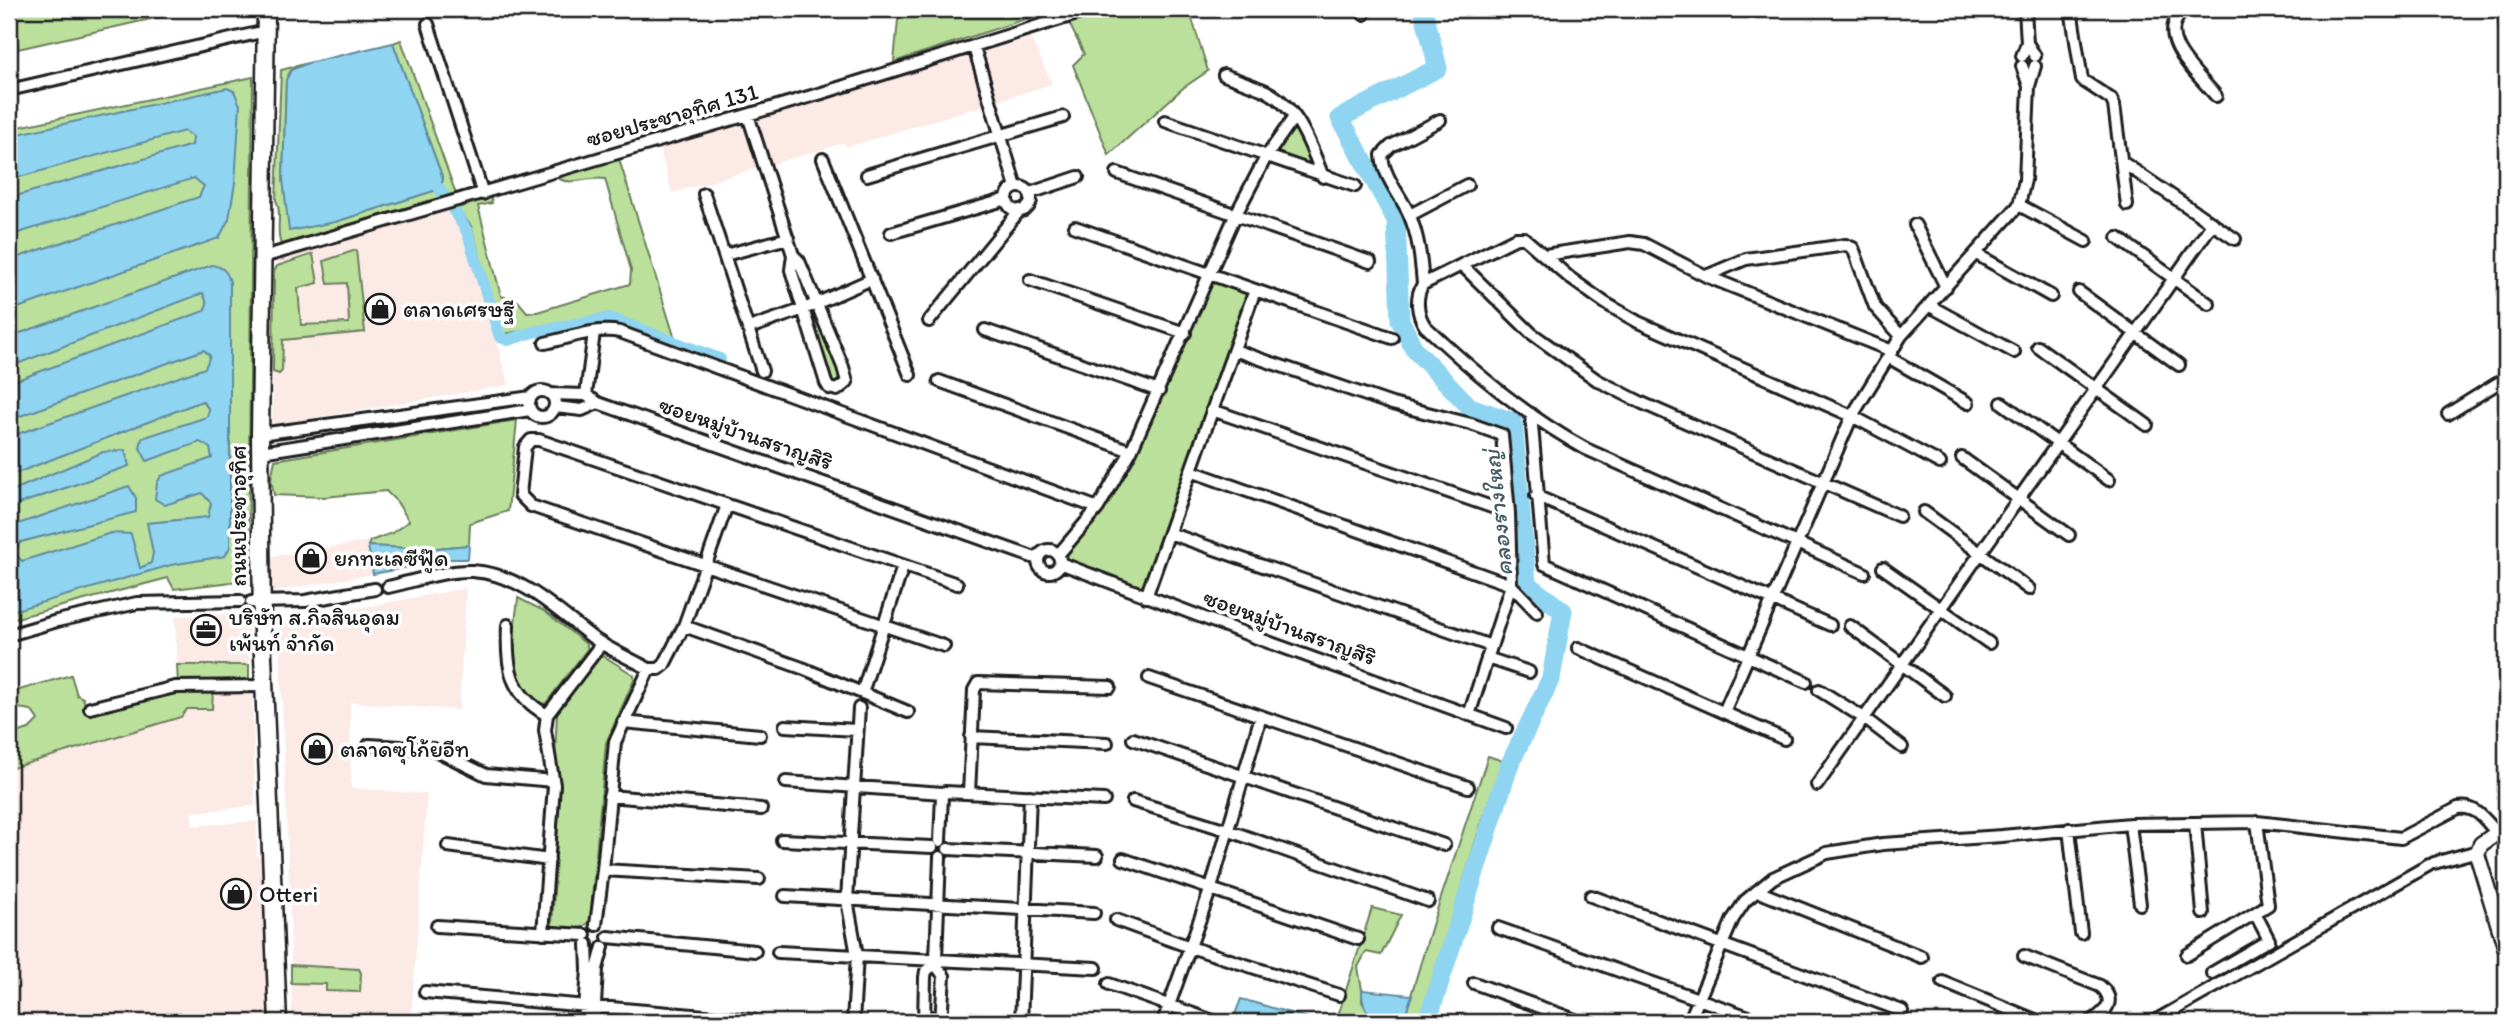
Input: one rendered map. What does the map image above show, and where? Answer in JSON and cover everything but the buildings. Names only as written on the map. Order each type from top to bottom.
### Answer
[{"type":"main road","name":"ถนนประชาอุทิศ","points":[[266,9],[261,452],[251,601],[264,686],[278,1022]]},
{"type":"street","name":"ซอยประชาอุทิศ 131","points":[[263,257],[748,115],[1093,9]]},
{"type":"street","points":[[2025,9],[2027,43],[2022,61],[2029,86]]},
{"type":"street","points":[[2071,9],[2082,80],[2111,99],[2114,105],[2127,205]]},
{"type":"street","points":[[2186,9],[2172,25],[2174,42],[2216,96]]},
{"type":"street","points":[[2504,9],[2506,30]]},
{"type":"street","points":[[428,24],[483,194]]},
{"type":"street","points":[[9,90],[266,31]]},
{"type":"street","points":[[1724,712],[1852,416],[1901,336],[2019,205],[2025,180],[2029,86],[2035,61],[2027,43]]},
{"type":"street","points":[[974,47],[1016,187]]},
{"type":"street","points":[[1224,75],[1267,91],[1286,106],[1308,137],[1324,177]]},
{"type":"street","points":[[748,115],[793,255],[791,270],[826,383],[837,390],[845,386],[847,380],[799,261],[793,255]]},
{"type":"street","points":[[867,175],[1063,117]]},
{"type":"street","points":[[1038,559],[1047,550],[1059,559],[1098,508],[1132,451],[1235,216],[1266,156],[1294,117]]},
{"type":"street","points":[[1440,120],[1391,146],[1382,155],[1384,166],[1410,215],[1420,254],[1423,284],[1419,292],[1418,308],[1425,326],[1488,384],[1558,434],[1864,573]]},
{"type":"street","points":[[1165,121],[1355,186]]},
{"type":"street","points":[[823,159],[910,375]]},
{"type":"street","points":[[2122,162],[2235,239]]},
{"type":"street","points":[[1117,173],[1370,262]]},
{"type":"street","points":[[1030,193],[1078,177]]},
{"type":"street","points":[[1410,215],[1466,185]]},
{"type":"street","points":[[1007,198],[1010,191],[1016,187],[1024,188],[1030,193]]},
{"type":"street","points":[[929,321],[1020,210],[1030,204],[1030,193]]},
{"type":"street","points":[[704,194],[761,371]]},
{"type":"street","points":[[1007,198],[1013,209],[1020,210]]},
{"type":"street","points":[[891,233],[1007,198]]},
{"type":"street","points":[[2019,205],[2086,241]]},
{"type":"street","points":[[1817,785],[2213,223]]},
{"type":"street","points":[[1914,225],[1947,287]]},
{"type":"street","points":[[1075,227],[1392,338]]},
{"type":"street","points":[[725,256],[788,238]]},
{"type":"street","points":[[1423,284],[1516,238],[1528,241],[1570,278],[1638,322],[1852,416],[1940,463]]},
{"type":"street","points":[[2118,238],[2209,304]]},
{"type":"street","points":[[1545,255],[1637,242],[1706,276],[1890,354],[1968,403]]},
{"type":"street","points":[[1706,276],[1746,259],[1846,245],[1853,248],[1875,307],[1901,336]]},
{"type":"street","points":[[1976,254],[2051,296]]},
{"type":"street","points":[[1463,266],[1531,333],[1597,380],[1642,403],[1899,516]]},
{"type":"street","points":[[749,328],[804,309],[873,278]]},
{"type":"street","points":[[1030,280],[1185,333]]},
{"type":"street","points":[[1146,597],[1255,290]]},
{"type":"street","points":[[2078,292],[2179,365]]},
{"type":"street","points":[[1930,306],[2014,352]]},
{"type":"street","points":[[985,330],[1159,391]]},
{"type":"street","points":[[260,434],[531,397],[541,391],[551,394],[586,395],[594,332]]},
{"type":"street","points":[[545,343],[594,332],[620,332],[1098,508]]},
{"type":"street","points":[[2038,348],[2147,425]]},
{"type":"street","points":[[1234,350],[1392,404],[1500,432],[1504,445],[1509,513],[1511,585],[1469,715]]},
{"type":"street","points":[[2448,414],[2506,378]]},
{"type":"street","points":[[939,381],[1132,451]]},
{"type":"street","points":[[551,394],[555,407]]},
{"type":"street","name":"ซอยหมู่บ้านสราญสิริ","points":[[586,395],[598,403],[1038,559],[1040,567],[1047,572],[1055,570],[1059,559],[1146,597],[1506,728]]},
{"type":"street","points":[[530,410],[531,397]]},
{"type":"street","name":"ซอยหมู่บ้านสราญสิริ","points":[[261,452],[530,410],[543,417],[555,407],[582,410],[598,403]]},
{"type":"street","points":[[2002,403],[2109,480]]},
{"type":"street","points":[[1212,410],[1509,513]]},
{"type":"street","points":[[1531,414],[1544,564],[1806,682]]},
{"type":"street","points":[[944,646],[531,506],[520,495],[525,447],[531,440],[539,440],[957,584]]},
{"type":"street","points":[[1962,458],[2069,536]]},
{"type":"street","points":[[1191,471],[1511,585],[1537,612]]},
{"type":"street","points":[[1536,496],[1830,625]]},
{"type":"street","points":[[388,587],[451,573],[490,573],[529,589],[602,643],[649,669],[656,670],[664,665],[684,626],[727,505]]},
{"type":"street","points":[[1924,512],[2029,589]]},
{"type":"street","points":[[1169,533],[1490,646]]},
{"type":"street","points":[[862,693],[903,566]]},
{"type":"street","points":[[1883,568],[1989,643]]},
{"type":"street","points":[[9,635],[137,603],[305,601],[375,589]]},
{"type":"street","points":[[508,625],[508,659],[513,680],[522,698],[547,715]]},
{"type":"street","points":[[684,626],[778,659],[908,712]]},
{"type":"street","points":[[1850,626],[1945,696]]},
{"type":"street","points":[[543,933],[553,781],[545,730],[547,715],[602,643]]},
{"type":"street","points":[[1578,648],[1784,738]]},
{"type":"street","points":[[1487,658],[1529,672]]},
{"type":"street","points":[[596,925],[615,741],[649,669]]},
{"type":"street","points":[[1149,678],[1468,787]]},
{"type":"street","points":[[969,793],[974,690],[978,682],[1110,687]]},
{"type":"street","points":[[90,708],[175,687],[264,686]]},
{"type":"street","points":[[1819,690],[1864,718],[1902,747]]},
{"type":"street","points":[[853,1022],[857,956],[847,900],[859,708]]},
{"type":"street","points":[[1163,1022],[1211,888],[1261,716]]},
{"type":"street","points":[[623,722],[760,735]]},
{"type":"street","points":[[785,726],[857,730]]},
{"type":"street","points":[[971,737],[1107,743]]},
{"type":"street","points":[[1133,739],[1444,845]]},
{"type":"street","points":[[369,746],[433,749],[486,775],[553,781]]},
{"type":"street","points":[[786,782],[943,793],[1104,800]]},
{"type":"street","points":[[941,1021],[944,976],[936,961],[943,793]]},
{"type":"street","points":[[609,796],[761,809]]},
{"type":"street","points":[[1021,1022],[1030,796]]},
{"type":"street","points":[[1133,801],[1227,830],[1428,901]]},
{"type":"street","points":[[1689,1022],[1733,919],[1745,901],[1773,878],[1827,853],[1850,848],[2130,824],[2257,822],[2400,838],[2466,806],[2474,808],[2502,830],[2481,844],[2477,857],[2506,949]]},
{"type":"street","points":[[2187,955],[2268,905],[2257,822]]},
{"type":"street","points":[[2194,823],[2203,913]]},
{"type":"street","points":[[2130,824],[2140,904]]},
{"type":"street","points":[[2069,829],[2081,933]]},
{"type":"street","points":[[782,840],[1097,856]]},
{"type":"street","points":[[449,846],[549,860]]},
{"type":"street","points":[[2153,1022],[2431,864],[2478,851]]},
{"type":"street","points":[[1123,859],[1357,939]]},
{"type":"street","points":[[603,870],[760,880]]},
{"type":"street","points":[[1757,891],[1922,957]]},
{"type":"street","points":[[785,897],[1094,913]]},
{"type":"street","points":[[1591,897],[1902,1011]]},
{"type":"street","points":[[2212,973],[2269,940],[2255,913]]},
{"type":"street","points":[[1116,920],[1339,995]]},
{"type":"street","points":[[584,1022],[590,1007],[597,969],[606,942],[603,927],[596,925],[588,928],[586,940],[590,1007],[594,1022]]},
{"type":"street","points":[[437,926],[543,933],[586,940],[596,949],[606,942],[755,951]]},
{"type":"street","points":[[1498,928],[1762,1022]]},
{"type":"street","points":[[778,952],[1096,968]]},
{"type":"street","points":[[2024,956],[2100,986],[2106,991],[2109,1003],[2107,1010],[2090,1022]]},
{"type":"street","points":[[936,961],[926,971],[924,1020],[1028,1022]]},
{"type":"street","points":[[1943,982],[2039,1022]]},
{"type":"street","points":[[1474,983],[1581,1022]]},
{"type":"street","points":[[1109,984],[1216,1022]]},
{"type":"street","points":[[425,992],[752,1020]]},
{"type":"shaded area","points":[[1031,38],[1052,84],[847,147],[844,143],[672,193],[659,146]]},
{"type":"shaded area","name":"ตลาดเศรษฐี","points":[[457,208],[509,385],[272,425],[274,270],[279,260]]},
{"type":"shaded area","points":[[370,541],[368,546],[373,574],[271,592],[269,557]]},
{"type":"shaded area","name":"ตลาดซุโก้ยอีท","points":[[466,588],[459,710],[350,702],[351,788],[427,794],[411,1022],[292,1022],[279,623]]},
{"type":"shaded area","points":[[248,614],[249,665],[177,665],[175,616]]},
{"type":"shaded area","points":[[252,690],[255,806],[191,812],[193,826],[257,821],[257,856],[264,859],[267,1022],[9,1022],[9,769],[181,717],[187,709],[211,709],[213,691]]},
{"type":"green space","points":[[9,9],[195,9],[9,51]]},
{"type":"green space","points":[[899,9],[1056,9],[894,62]]},
{"type":"green space","points":[[1119,9],[1189,9],[1208,71],[1183,88],[1109,155],[1073,65],[1084,54],[1069,23]]},
{"type":"green space","points":[[401,40],[456,194],[281,245],[276,200],[281,70],[308,63],[291,70],[286,80],[283,179],[287,202],[335,222],[440,189],[443,179],[393,43]]},
{"type":"green space","points":[[253,77],[248,580],[174,589],[168,578],[9,620],[9,129]]},
{"type":"green space","points":[[1293,128],[1312,160],[1309,166],[1277,156],[1275,152]]},
{"type":"green space","points":[[619,159],[675,339],[613,315],[503,334],[471,226],[457,208],[491,198],[492,203],[478,206],[501,296],[518,301],[527,312],[537,312],[630,284],[631,270],[605,179],[570,182],[559,179],[562,173]]},
{"type":"green space","points":[[356,250],[365,332],[283,340],[282,371],[279,374],[273,372],[274,272],[277,266],[313,254],[318,283],[298,288],[301,325],[349,323],[347,283],[328,284],[324,261]]},
{"type":"green space","points":[[1213,282],[1247,294],[1145,587],[1141,590],[1069,561],[1067,554],[1094,523],[1131,465]]},
{"type":"green space","points":[[814,312],[844,379],[836,386],[830,384],[809,314]]},
{"type":"green space","points":[[517,420],[508,511],[470,523],[469,545],[426,549],[368,546],[370,541],[392,533],[409,521],[386,491],[324,497],[274,495],[271,479],[275,460]]},
{"type":"green space","points":[[518,598],[544,611],[588,648],[543,704],[536,703],[530,697],[521,684],[513,661]]},
{"type":"green space","points":[[602,655],[634,675],[634,680],[606,743],[590,922],[579,929],[552,926],[560,787],[555,755],[557,713]]},
{"type":"green space","points":[[177,665],[249,665],[249,683],[178,685]]},
{"type":"green space","points":[[71,675],[77,695],[83,698],[89,715],[174,692],[213,691],[212,709],[187,709],[181,717],[9,769],[9,735],[29,729],[38,720],[31,710],[9,710],[9,693]]},
{"type":"green space","points":[[1488,756],[1503,761],[1420,1022],[1403,1022],[1433,922]]},
{"type":"green space","points":[[1372,908],[1401,915],[1381,955],[1366,952],[1358,967],[1362,1002],[1373,1018],[1389,1022],[1336,1022]]},
{"type":"green space","points":[[291,965],[359,969],[360,992],[326,991],[326,984],[291,983]]},
{"type":"water","points":[[393,43],[443,179],[440,189],[335,222],[289,231],[283,179],[286,80],[291,70],[308,63]]},
{"type":"water","points":[[227,88],[234,91],[240,105],[235,183],[229,219],[219,238],[9,311],[9,260],[199,197],[204,186],[194,178],[9,236],[9,198],[192,145],[193,137],[184,131],[9,180],[9,136]]},
{"type":"water","points":[[212,265],[224,270],[230,282],[230,547],[225,556],[171,565],[9,612],[9,518],[15,525],[129,486],[136,498],[136,512],[21,542],[13,552],[22,561],[111,533],[131,534],[140,568],[151,563],[153,553],[147,523],[208,517],[211,503],[202,493],[165,505],[155,499],[157,483],[161,476],[212,458],[210,448],[200,442],[147,461],[140,448],[142,438],[207,417],[209,409],[202,401],[9,476],[9,437],[205,368],[210,356],[204,350],[9,420],[9,383],[204,311],[207,304],[203,293],[9,367],[9,337]]},
{"type":"water","points":[[125,450],[129,466],[19,504],[9,512],[9,492],[103,452]]},
{"type":"water","points":[[469,545],[468,559],[449,559],[373,574],[368,546],[426,549]]},
{"type":"water","points":[[1362,990],[1412,995],[1403,1022],[1386,1021],[1373,1016],[1365,1007]]},
{"type":"water","points":[[1241,999],[1322,1022],[1232,1022]]},
{"type":"waterway","name":"คลองรางใหญ่","points":[[1423,9],[1438,68],[1340,118],[1396,220],[1400,320],[1414,349],[1470,407],[1513,422],[1527,584],[1563,611],[1551,678],[1509,766],[1427,1022]]},
{"type":"waterway","points":[[440,189],[444,196]]},
{"type":"waterway","points":[[454,211],[467,231],[500,337],[508,340],[533,332],[610,318],[720,359]]},
{"type":"place","name":"ตลาดเศรษฐี","points":[[380,309]]},
{"type":"place","name":"ยกทะเลซีฟู๊ด","points":[[311,558]]},
{"type":"place","name":"บริษัท ส.กิจสินอุดม เพ้นท์ จำกัด","points":[[206,630]]},
{"type":"place","name":"ตลาดซุโก้ยอีท","points":[[317,749]]},
{"type":"place","name":"Otteri","points":[[236,894]]}]
